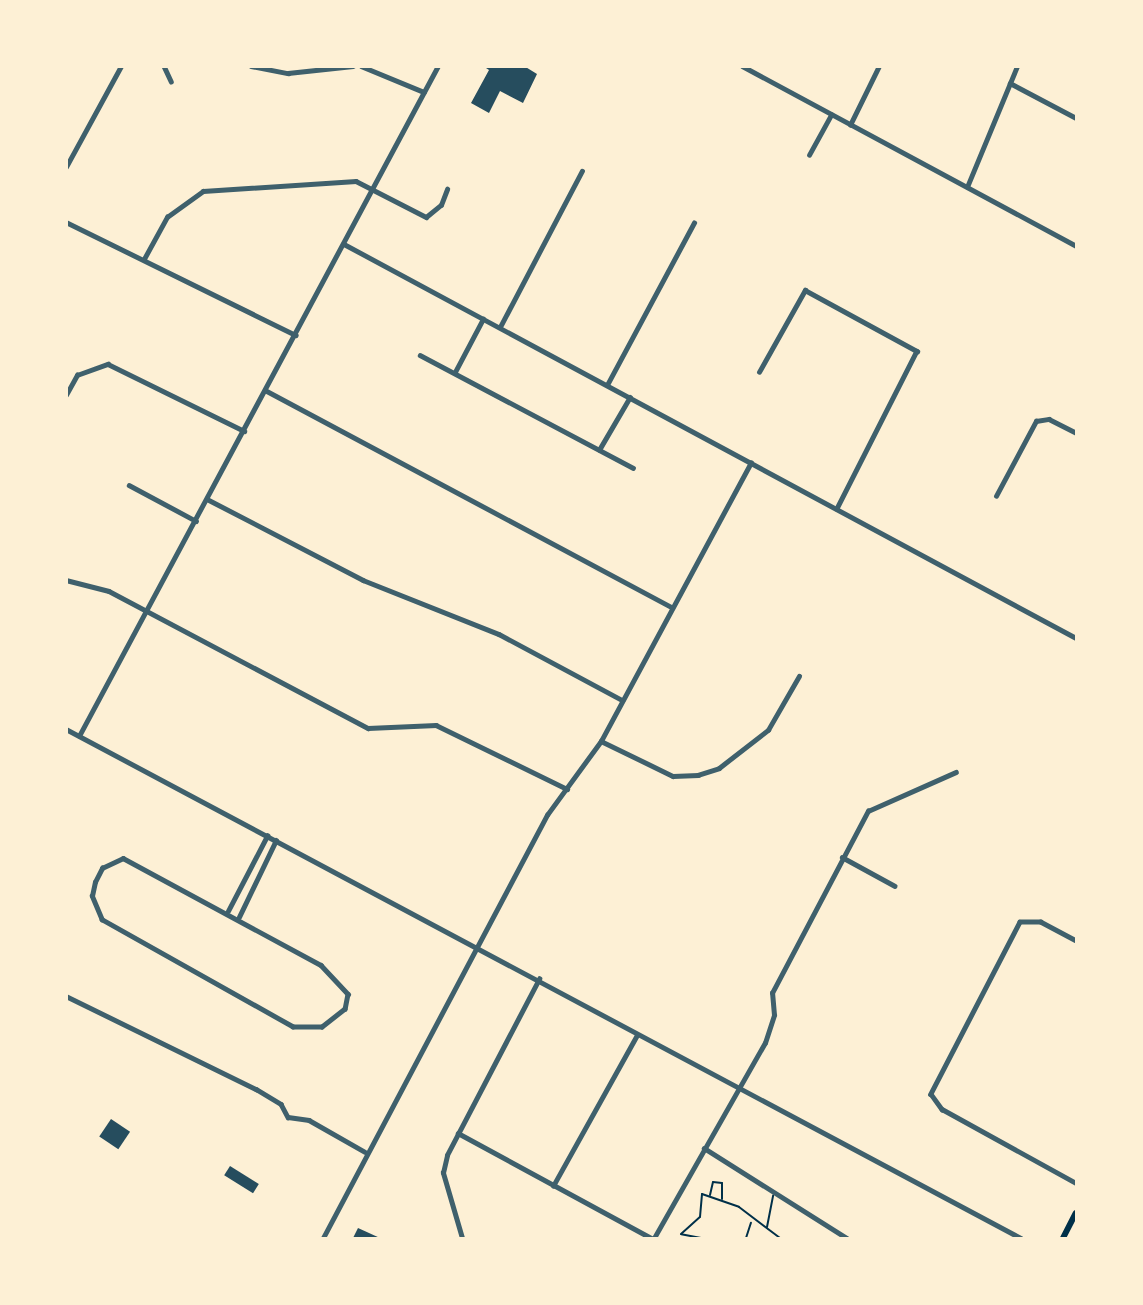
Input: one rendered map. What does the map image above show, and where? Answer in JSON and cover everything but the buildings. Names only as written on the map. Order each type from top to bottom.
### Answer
[{"type":"main road","points":[[1063,1238],[1076,1213]]},
{"type":"street","points":[[66,167],[121,66]]},
{"type":"street","points":[[164,66],[171,81]]},
{"type":"street","points":[[251,66],[288,73],[353,66]]},
{"type":"street","points":[[361,66],[424,92]]},
{"type":"street","points":[[79,736],[438,66]]},
{"type":"street","points":[[850,125],[879,66]]},
{"type":"street","points":[[967,187],[1017,66]]},
{"type":"street","points":[[745,67],[1076,246]]},
{"type":"street","points":[[1010,83],[1076,118]]},
{"type":"street","points":[[808,155],[831,115]]},
{"type":"street","points":[[500,327],[582,171]]},
{"type":"street","points":[[144,259],[167,217],[203,191],[336,179],[372,189],[426,217],[441,205],[447,189]]},
{"type":"street","points":[[66,222],[296,335]]},
{"type":"street","points":[[607,385],[694,223]]},
{"type":"street","points":[[344,244],[1076,635]]},
{"type":"street","points":[[759,372],[805,290],[917,351],[837,509]]},
{"type":"street","points":[[455,372],[483,319]]},
{"type":"street","points":[[421,355],[633,468]]},
{"type":"street","points":[[66,395],[77,375],[108,364],[244,431]]},
{"type":"street","points":[[265,390],[671,607]]},
{"type":"street","points":[[599,450],[630,397]]},
{"type":"street","points":[[996,496],[1037,421],[1049,419],[1076,433]]},
{"type":"street","points":[[323,1238],[365,1152],[477,949],[567,789],[601,741],[751,463]]},
{"type":"street","points":[[128,485],[196,521]]},
{"type":"street","points":[[207,499],[363,580],[499,634],[622,700]]},
{"type":"street","points":[[66,580],[147,611],[368,728],[436,725],[567,789]]},
{"type":"street","points":[[601,741],[673,776],[698,775],[719,768],[768,730],[799,676]]},
{"type":"street","points":[[66,729],[477,949],[539,979],[636,1037],[1021,1238]]},
{"type":"street","points":[[458,1133],[653,1238],[736,1089],[765,1043],[774,1015],[772,993],[868,811],[956,772]]},
{"type":"street","points":[[228,911],[267,835]]},
{"type":"street","points":[[239,917],[276,840]]},
{"type":"street","points":[[842,857],[895,886]]},
{"type":"street","points":[[123,858],[228,911],[336,976],[348,994],[345,1009],[322,1027],[293,1027],[102,920],[92,896],[102,868],[123,858]]},
{"type":"street","points":[[1076,941],[1041,922],[1020,922],[931,1094],[942,1109],[1076,1183]]},
{"type":"street","points":[[462,1238],[443,1173],[458,1133],[539,979]]},
{"type":"street","points":[[66,996],[256,1088],[281,1104],[288,1117],[309,1120],[365,1152]]},
{"type":"street","points":[[553,1186],[636,1037]]},
{"type":"street","points":[[704,1149],[848,1238]]},
{"type":"path","points":[[710,1196],[715,1181],[722,1183],[722,1199]]},
{"type":"path","points":[[766,1227],[775,1192]]},
{"type":"path","points":[[701,1238],[683,1237],[682,1229],[697,1223],[702,1194],[722,1199],[751,1222],[766,1227],[780,1238]]},
{"type":"path","points":[[746,1238],[751,1222]]}]
